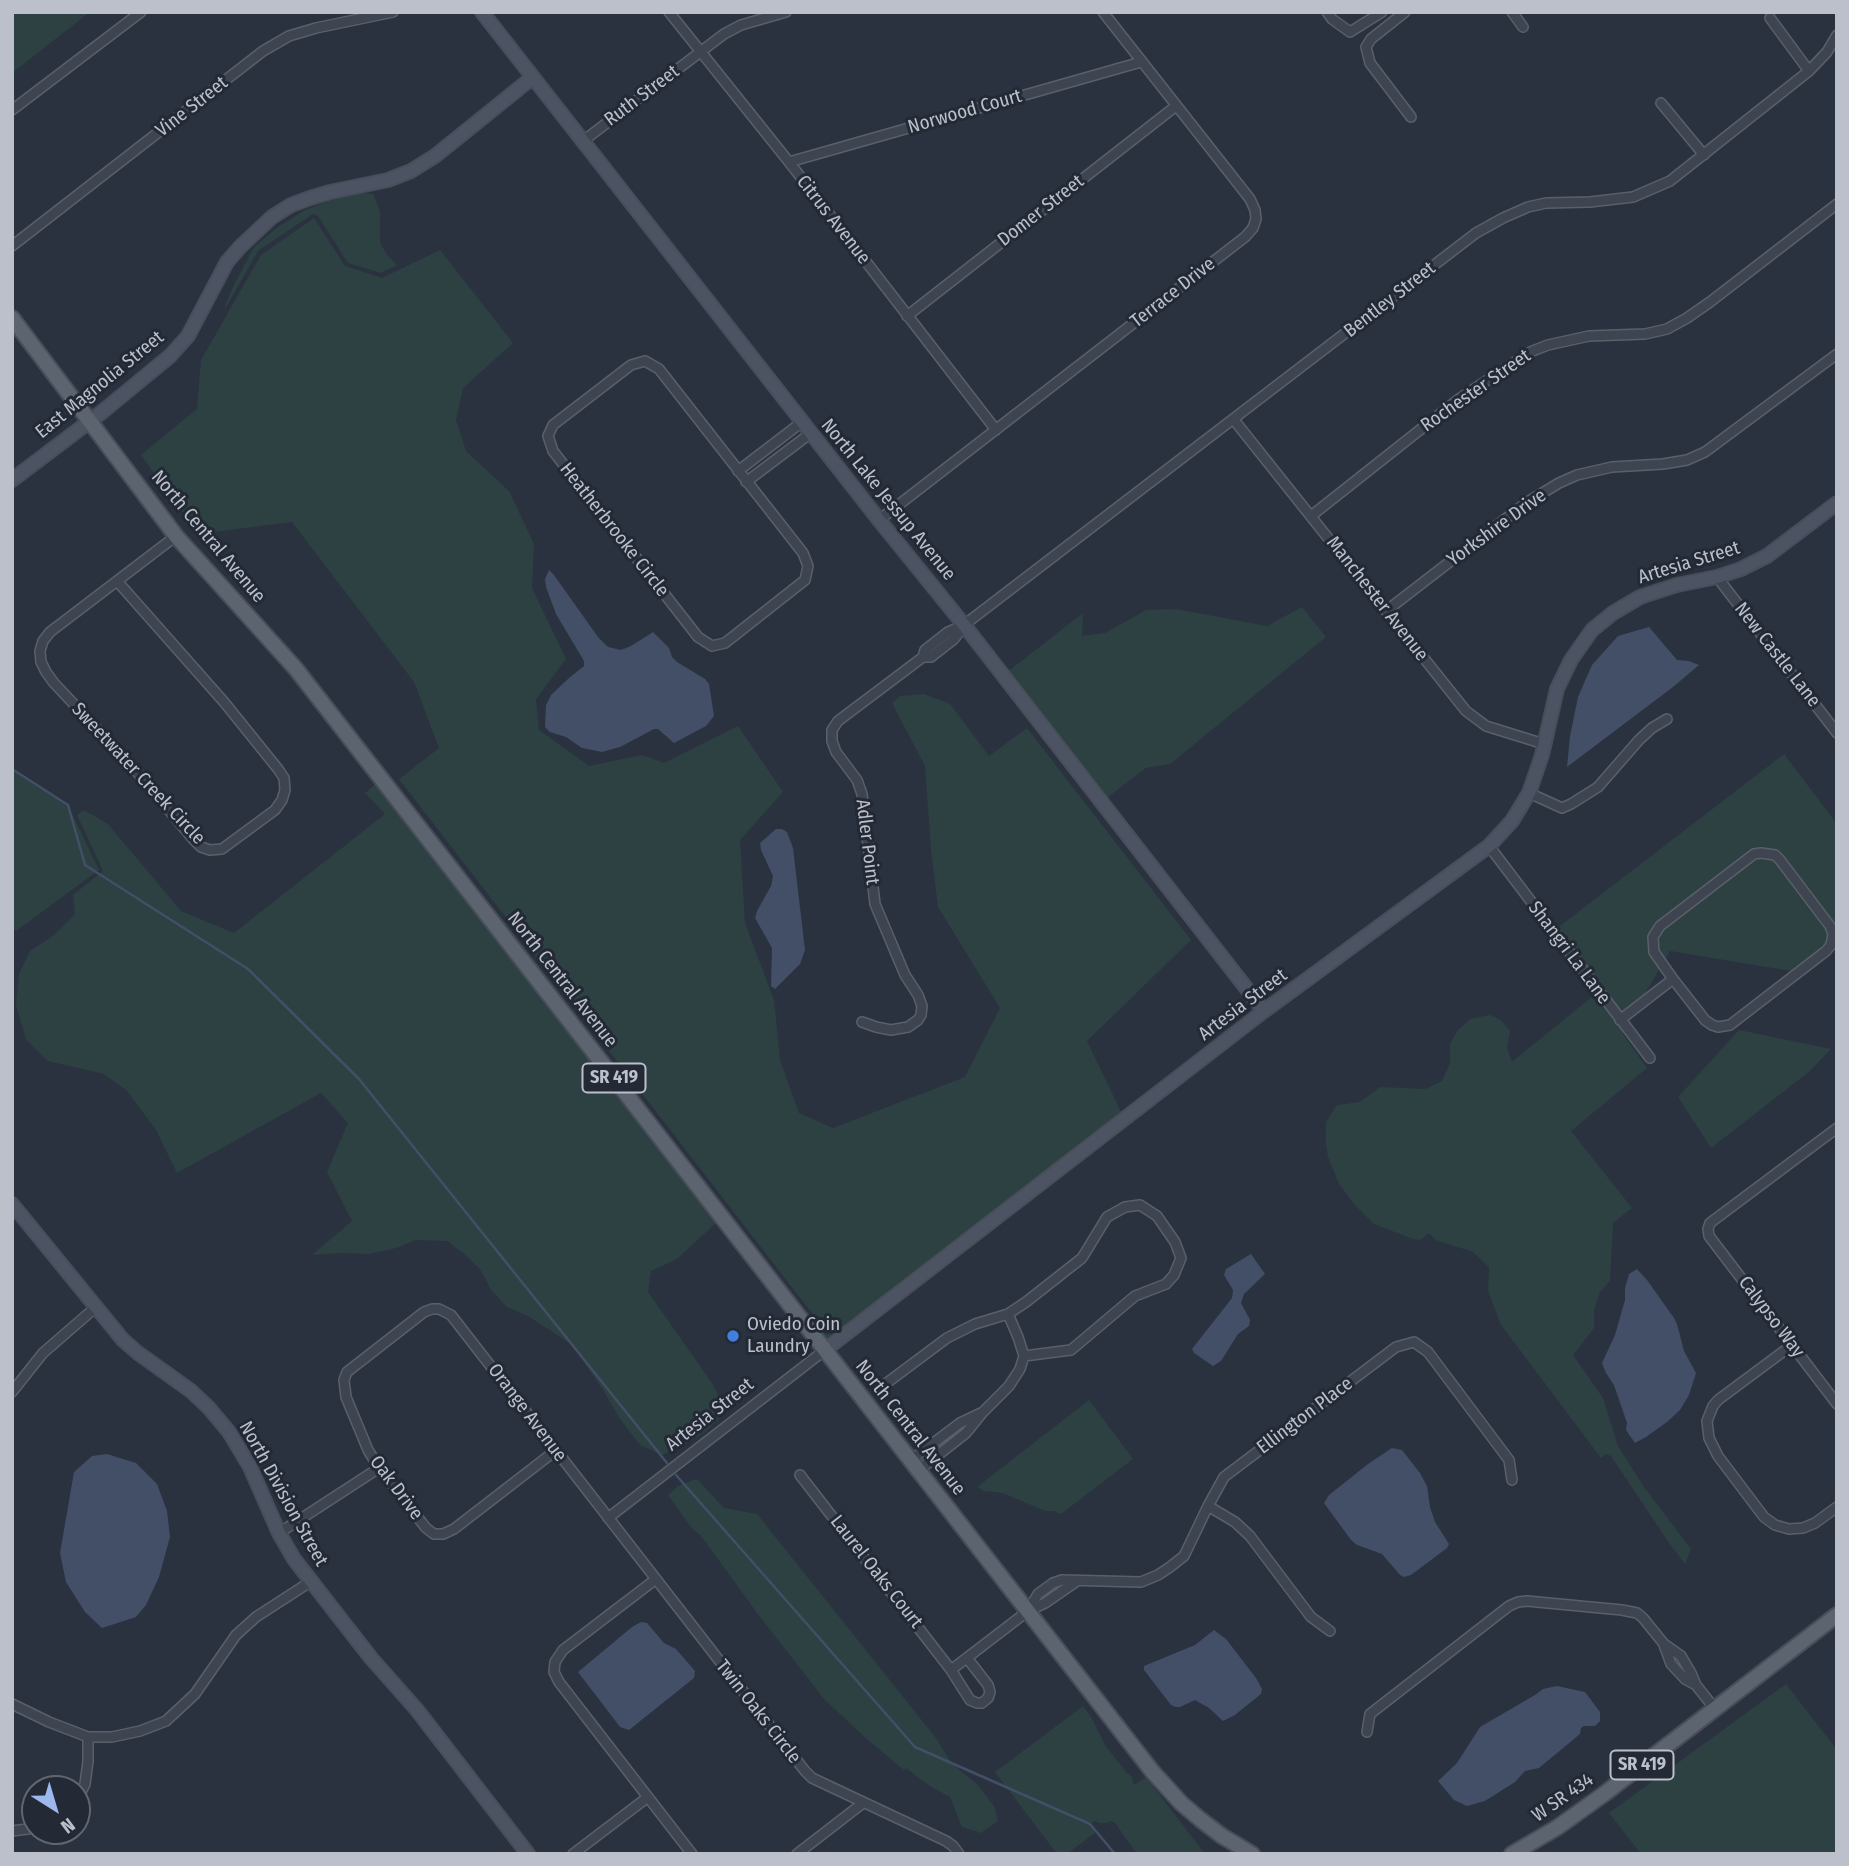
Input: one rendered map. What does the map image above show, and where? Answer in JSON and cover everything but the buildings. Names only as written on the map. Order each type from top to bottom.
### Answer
[{"type":"main road","name":"North Central Avenue","points":[[12,318],[176,536],[296,669],[1152,1771],[1181,1804],[1200,1820],[1252,1854]]},
{"type":"main road","name":"W SR 434","points":[[1512,1854],[1580,1812],[1837,1615]]},
{"type":"street","points":[[12,110],[141,12]]},
{"type":"street","name":"Vine Street","points":[[12,246],[263,51],[289,36],[393,12]]},
{"type":"street","name":"North Lake Jessup Avenue","points":[[482,12],[1264,1011]]},
{"type":"street","name":"Citrus Avenue","points":[[669,12],[996,429]]},
{"type":"street","points":[[701,51],[741,25],[786,12]]},
{"type":"street","name":"Terrace Drive","points":[[879,520],[1245,237],[1253,228],[1255,209],[1250,199],[1103,12]]},
{"type":"street","points":[[1327,12],[1350,32],[1382,12]]},
{"type":"street","points":[[1405,12],[1371,39],[1366,47],[1370,63],[1411,117]]},
{"type":"street","points":[[1512,12],[1523,27]]},
{"type":"street","points":[[1770,18],[1809,71]]},
{"type":"street","name":"Bentley Street","points":[[964,625],[1476,233],[1528,206],[1633,197],[1670,181],[1809,71],[1827,52],[1837,35]]},
{"type":"street","name":"Ruth Street","points":[[583,141],[701,51]]},
{"type":"street","name":"Norwood Court","points":[[789,162],[1141,62]]},
{"type":"street","name":"East Magnolia Street","points":[[12,480],[170,356],[188,336],[227,262],[272,217],[291,205],[310,198],[388,180],[411,171],[435,156],[533,77]]},
{"type":"street","points":[[1661,103],[1704,155]]},
{"type":"street","name":"Domer Street","points":[[907,316],[1176,106]]},
{"type":"street","name":"Rochester Street","points":[[1311,516],[1459,399],[1530,352],[1589,336],[1645,334],[1667,329],[1710,302],[1837,204]]},
{"type":"street","name":"Yorkshire Drive","points":[[1386,611],[1526,503],[1559,483],[1577,475],[1612,467],[1663,464],[1696,456],[1724,439],[1837,354]]},
{"type":"street","name":"Heatherbrooke Circle","points":[[645,360],[659,369],[747,482],[803,553],[808,566],[805,580],[725,643],[712,646],[698,637],[553,451],[548,436],[553,425],[631,365],[645,360]]},
{"type":"street","name":"Manchester Avenue","points":[[1234,420],[1466,711],[1486,726],[1544,744]]},
{"type":"street","points":[[738,471],[802,422]]},
{"type":"street","points":[[747,482],[811,433]]},
{"type":"street","points":[[767,449],[776,460]]},
{"type":"street","name":"Artesia Street","points":[[608,1518],[1264,1011],[1489,846],[1512,821],[1529,793],[1542,755],[1558,689],[1571,660],[1591,630],[1640,597],[1677,585],[1717,578],[1767,556],[1837,503]]},
{"type":"street","name":"Sweetwater Creek Circle","points":[[117,581],[224,702],[284,778],[285,790],[275,810],[222,849],[210,850],[201,847],[192,839],[132,766],[54,683],[41,662],[43,641],[50,632],[176,536]]},
{"type":"street","name":"New Castle Lane","points":[[1717,578],[1837,733]]},
{"type":"street","name":"Adler Point","points":[[862,1021],[891,1030],[908,1027],[918,1020],[922,1006],[905,975],[875,904],[862,794],[857,780],[836,752],[832,730],[838,720],[923,657],[925,650],[948,632],[964,625]]},
{"type":"street","points":[[1529,793],[1562,808],[1571,804],[1598,787],[1639,740],[1667,719]]},
{"type":"street","name":"Shangri La Lane","points":[[1489,846],[1650,1058]]},
{"type":"street","points":[[1754,854],[1775,855],[1830,926],[1833,934],[1831,945],[1826,951],[1730,1025],[1718,1027],[1705,1020],[1673,979],[1654,952],[1653,937],[1656,932],[1660,926],[1754,854]]},
{"type":"street","points":[[1620,1020],[1673,979]]},
{"type":"street","name":"Calypso Way","points":[[1837,1128],[1710,1223],[1707,1229],[1709,1236],[1837,1404]]},
{"type":"street","name":"North Division Street","points":[[12,1204],[123,1340],[191,1391],[229,1432],[250,1467],[279,1533],[310,1582],[371,1658],[418,1710],[528,1854]]},
{"type":"street","points":[[884,1385],[947,1338],[975,1324],[1008,1314],[1026,1302],[1082,1258],[1107,1217],[1125,1207],[1140,1205],[1157,1216],[1175,1242],[1181,1258],[1174,1275],[1166,1283],[1135,1296],[1071,1350],[1024,1356]]},
{"type":"street","points":[[12,1392],[43,1353],[96,1307]]},
{"type":"street","name":"Oak Drive","points":[[444,1310],[432,1309],[424,1312],[354,1366],[347,1372],[344,1380],[346,1397],[368,1451],[426,1528],[434,1534],[443,1534],[454,1529],[555,1451]]},
{"type":"street","name":"Orange Avenue","points":[[444,1310],[458,1323],[608,1518]]},
{"type":"street","points":[[915,1465],[966,1433],[1009,1386],[1020,1369],[1024,1356],[1008,1314]]},
{"type":"street","name":"Ellington Place","points":[[1028,1611],[1077,1581],[1141,1582],[1157,1575],[1184,1556],[1224,1477],[1396,1347],[1414,1342],[1428,1352],[1509,1460],[1512,1480]]},
{"type":"street","points":[[1792,1345],[1718,1400],[1707,1421],[1709,1438],[1718,1456],[1764,1517],[1775,1525],[1789,1529],[1803,1528],[1837,1507]]},
{"type":"street","points":[[279,1533],[379,1468]]},
{"type":"street","name":"Laurel Oaks Court","points":[[800,1475],[951,1670],[970,1700],[982,1703],[988,1698],[988,1685],[967,1658]]},
{"type":"street","points":[[1208,1506],[1235,1522],[1250,1536],[1311,1618],[1330,1631]]},
{"type":"street","name":"Twin Oaks Circle","points":[[608,1518],[805,1771],[863,1803],[946,1841],[959,1854]]},
{"type":"street","points":[[656,1579],[563,1650],[555,1662],[554,1672],[692,1854]]},
{"type":"street","points":[[12,1704],[88,1737],[113,1737],[166,1721],[195,1694],[236,1635],[256,1617],[310,1582]]},
{"type":"street","points":[[1367,1732],[1370,1714],[1509,1606],[1527,1601],[1622,1609],[1637,1613],[1664,1644],[1681,1656],[1696,1685],[1715,1709]]},
{"type":"street","points":[[951,1670],[1028,1611]]},
{"type":"street","points":[[86,1775],[88,1737]]},
{"type":"street","points":[[573,1854],[648,1797]]},
{"type":"street","points":[[797,1854],[863,1803]]},
{"type":"shaded area","points":[[12,12],[90,12],[12,73]]},
{"type":"shaded area","points":[[373,194],[380,211],[380,243],[397,265],[381,273],[348,263],[318,216],[313,214],[258,251],[225,309],[254,247],[305,210],[342,196]]},
{"type":"shaded area","points":[[314,218],[345,266],[382,278],[440,250],[513,343],[463,388],[456,420],[466,451],[509,491],[534,544],[532,588],[566,659],[536,699],[539,730],[589,766],[642,755],[664,763],[738,726],[783,792],[740,840],[745,923],[774,1000],[780,1060],[799,1113],[833,1128],[965,1077],[1000,1008],[938,907],[925,766],[892,703],[900,696],[924,694],[950,704],[989,756],[1027,728],[1191,940],[1087,1041],[1122,1114],[839,1330],[825,1330],[399,779],[439,748],[414,682],[292,522],[198,534],[141,455],[197,409],[201,360],[261,255]]},
{"type":"shaded area","points":[[1302,607],[1326,637],[1170,764],[1146,768],[1104,800],[1006,673],[1083,613],[1082,636],[1105,633],[1146,610],[1176,609],[1267,626]]},
{"type":"shaded area","points":[[1784,754],[1837,824],[1837,931],[1779,852],[1766,848],[1750,850],[1656,922],[1648,936],[1649,952],[1660,968],[1645,994],[1621,1012],[1556,929]]},
{"type":"shaded area","points":[[12,769],[68,805],[99,870],[16,931],[12,928]]},
{"type":"shaded area","points":[[378,782],[719,1220],[677,1259],[651,1271],[648,1292],[712,1383],[722,1402],[718,1420],[705,1432],[662,1455],[640,1445],[571,1344],[528,1316],[507,1307],[491,1290],[480,1269],[447,1241],[416,1240],[369,1254],[312,1255],[352,1221],[327,1172],[348,1123],[321,1093],[177,1173],[156,1130],[127,1091],[104,1074],[48,1061],[26,1039],[16,1005],[19,974],[30,951],[53,936],[75,914],[73,895],[103,871],[77,815],[84,810],[108,824],[181,911],[234,933],[385,814],[365,793]]},
{"type":"shaded area","points":[[1762,858],[1776,863],[1825,928],[1828,934],[1823,947],[1791,971],[1670,951],[1665,960],[1659,951],[1658,938],[1664,930],[1756,859]]},
{"type":"shaded area","points":[[496,911],[821,1332],[837,1334],[826,1343],[494,913]]},
{"type":"shaded area","points":[[1588,984],[1647,1068],[1571,1131],[1632,1208],[1613,1223],[1610,1281],[1600,1292],[1594,1310],[1594,1328],[1573,1355],[1603,1398],[1618,1446],[1644,1487],[1691,1549],[1685,1564],[1611,1456],[1606,1454],[1601,1458],[1501,1325],[1488,1291],[1489,1267],[1473,1252],[1436,1240],[1430,1234],[1420,1240],[1413,1239],[1374,1224],[1339,1184],[1328,1157],[1326,1122],[1337,1105],[1360,1102],[1380,1087],[1425,1089],[1442,1081],[1450,1063],[1450,1044],[1457,1031],[1470,1019],[1490,1015],[1501,1020],[1510,1031],[1507,1048],[1512,1062],[1594,995]]},
{"type":"shaded area","points":[[1739,1030],[1831,1049],[1810,1071],[1711,1148],[1678,1097]]},
{"type":"shaded area","points":[[1089,1400],[1133,1459],[1061,1514],[1045,1511],[1003,1493],[984,1491],[977,1487]]},
{"type":"shaded area","points":[[697,1479],[724,1508],[757,1514],[936,1738],[952,1764],[976,1783],[994,1806],[998,1821],[981,1833],[962,1827],[950,1797],[906,1768],[904,1770],[825,1700],[668,1495],[678,1486]]},
{"type":"shaded area","points":[[1786,1684],[1837,1750],[1837,1854],[1641,1854],[1609,1813]]},
{"type":"shaded area","points":[[1083,1706],[1105,1745],[1132,1777],[1134,1785],[1146,1777],[1205,1854],[1137,1854],[1115,1823],[1095,1821],[1091,1823],[1096,1832],[1067,1854],[1057,1854],[995,1772]]},
{"type":"water","points":[[549,570],[608,647],[621,650],[653,632],[669,648],[677,662],[705,679],[709,684],[714,716],[706,726],[674,743],[658,729],[654,729],[620,747],[602,752],[582,748],[566,737],[550,732],[545,727],[546,705],[551,695],[584,666],[584,661],[556,614],[546,587],[545,579]]},
{"type":"water","points":[[1649,627],[1677,660],[1699,665],[1567,767],[1578,697],[1592,665],[1618,636]]},
{"type":"water","points":[[776,829],[787,832],[793,848],[805,950],[800,964],[775,989],[771,986],[772,948],[755,918],[771,886],[773,876],[760,843]]},
{"type":"water","points":[[1251,1254],[1265,1274],[1244,1294],[1241,1303],[1250,1320],[1249,1326],[1238,1334],[1221,1361],[1213,1366],[1192,1349],[1232,1298],[1233,1290],[1224,1275],[1226,1269]]},
{"type":"water","points":[[1637,1269],[1674,1318],[1684,1351],[1696,1373],[1689,1395],[1680,1410],[1635,1443],[1626,1430],[1627,1423],[1614,1385],[1602,1363],[1615,1335],[1629,1274]]},
{"type":"water","points":[[1392,1448],[1402,1450],[1420,1473],[1427,1486],[1435,1522],[1449,1544],[1411,1575],[1404,1577],[1382,1554],[1351,1540],[1324,1503],[1329,1495]]},
{"type":"water","points":[[107,1454],[136,1463],[157,1484],[167,1511],[170,1537],[159,1577],[146,1605],[136,1617],[102,1628],[85,1612],[66,1582],[60,1553],[74,1472],[92,1456]]},
{"type":"water","points":[[641,1622],[647,1623],[664,1643],[676,1649],[695,1671],[694,1678],[629,1730],[620,1727],[578,1672]]},
{"type":"water","points":[[1214,1630],[1226,1639],[1262,1689],[1261,1694],[1223,1721],[1195,1700],[1180,1707],[1171,1705],[1144,1670],[1144,1666],[1195,1645]]},
{"type":"water","points":[[1557,1686],[1585,1692],[1600,1712],[1600,1721],[1595,1726],[1581,1728],[1580,1734],[1539,1768],[1525,1771],[1515,1782],[1485,1801],[1467,1806],[1454,1800],[1438,1781],[1457,1763],[1480,1727],[1543,1689]]},
{"type":"waterway","points":[[12,769],[68,805],[85,865],[248,969],[359,1079],[667,1463]]},
{"type":"waterway","points":[[676,1475],[915,1747],[1090,1824],[1115,1854]]},
{"type":"place","name":"Oviedo Coin Laundry","points":[[733,1336]]}]
